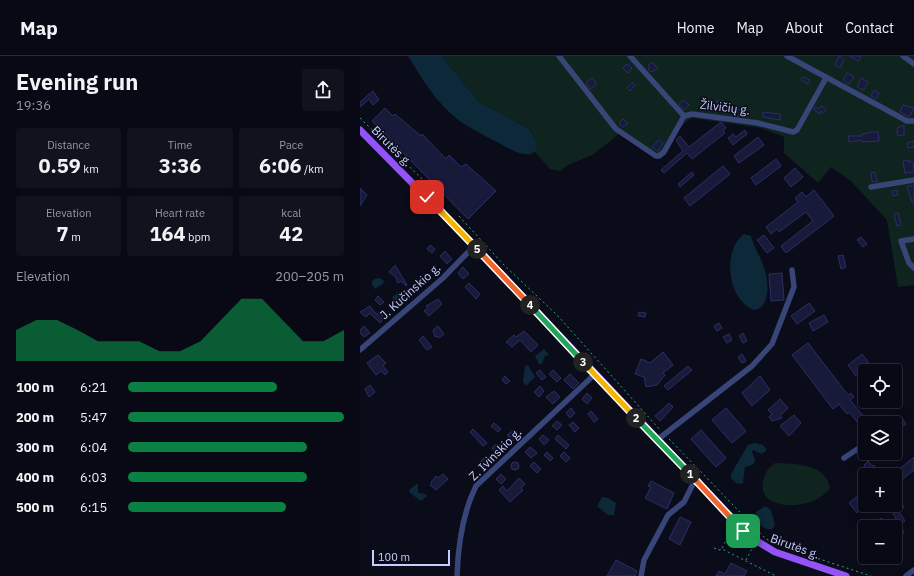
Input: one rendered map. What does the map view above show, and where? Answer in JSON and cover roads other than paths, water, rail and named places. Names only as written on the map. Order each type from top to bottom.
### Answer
[{"type":"main road","name":"Birutės g.","points":[[360,130],[474,246],[743,531],[756,542],[775,552],[846,576]]},
{"type":"street","name":"Žilvičių g.","points":[[559,56],[616,129],[656,156],[659,156],[664,152],[684,116],[692,114],[758,123],[792,132],[796,130],[805,116],[826,78]]},
{"type":"street","points":[[630,56],[684,116]]},
{"type":"street","points":[[787,56],[907,121],[914,120]]},
{"type":"street","points":[[903,56],[914,64]]},
{"type":"street","points":[[870,187],[914,180]]},
{"type":"street","points":[[914,238],[901,241],[909,262],[914,268]]},
{"type":"street","name":"J. Kučinskio g.","points":[[360,350],[443,278],[474,246]]},
{"type":"street","points":[[657,440],[752,366],[772,344],[794,287],[792,270]]},
{"type":"street","name":"Z. Ivinskio g.","points":[[457,576],[463,532],[471,498],[476,486],[595,374]]},
{"type":"street","points":[[844,458],[858,449]]},
{"type":"street","points":[[641,576],[644,560],[668,515],[684,502],[695,480]]},
{"type":"street","points":[[906,576],[914,570]]},
{"type":"water","points":[[408,56],[442,56],[478,101],[527,128],[531,132],[537,145],[534,152],[523,154],[516,152],[457,119],[436,98]]},
{"type":"water","points":[[744,234],[751,236],[763,264],[768,286],[766,299],[760,308],[754,310],[745,305],[738,296],[733,286],[731,274],[730,262],[732,251],[737,241]]},
{"type":"water","points":[[380,278],[385,282],[375,289],[371,283],[374,279]]},
{"type":"water","points":[[405,291],[408,293],[408,300],[402,306],[396,305],[392,297],[399,292]]},
{"type":"water","points":[[544,349],[549,355],[545,356],[542,364],[539,364],[535,356]]},
{"type":"water","points":[[528,365],[535,377],[526,386],[523,382],[525,366]]},
{"type":"water","points":[[755,443],[763,445],[766,451],[762,454],[753,450],[752,452],[755,459],[754,464],[745,467],[743,483],[736,483],[731,478],[731,474],[748,445]]},
{"type":"water","points":[[418,483],[418,493],[425,494],[427,496],[421,501],[410,493],[409,490]]},
{"type":"water","points":[[602,497],[608,498],[616,503],[614,515],[608,515],[597,506]]},
{"type":"water","points":[[765,506],[771,510],[775,525],[772,529],[762,527],[756,518],[756,512]]}]
